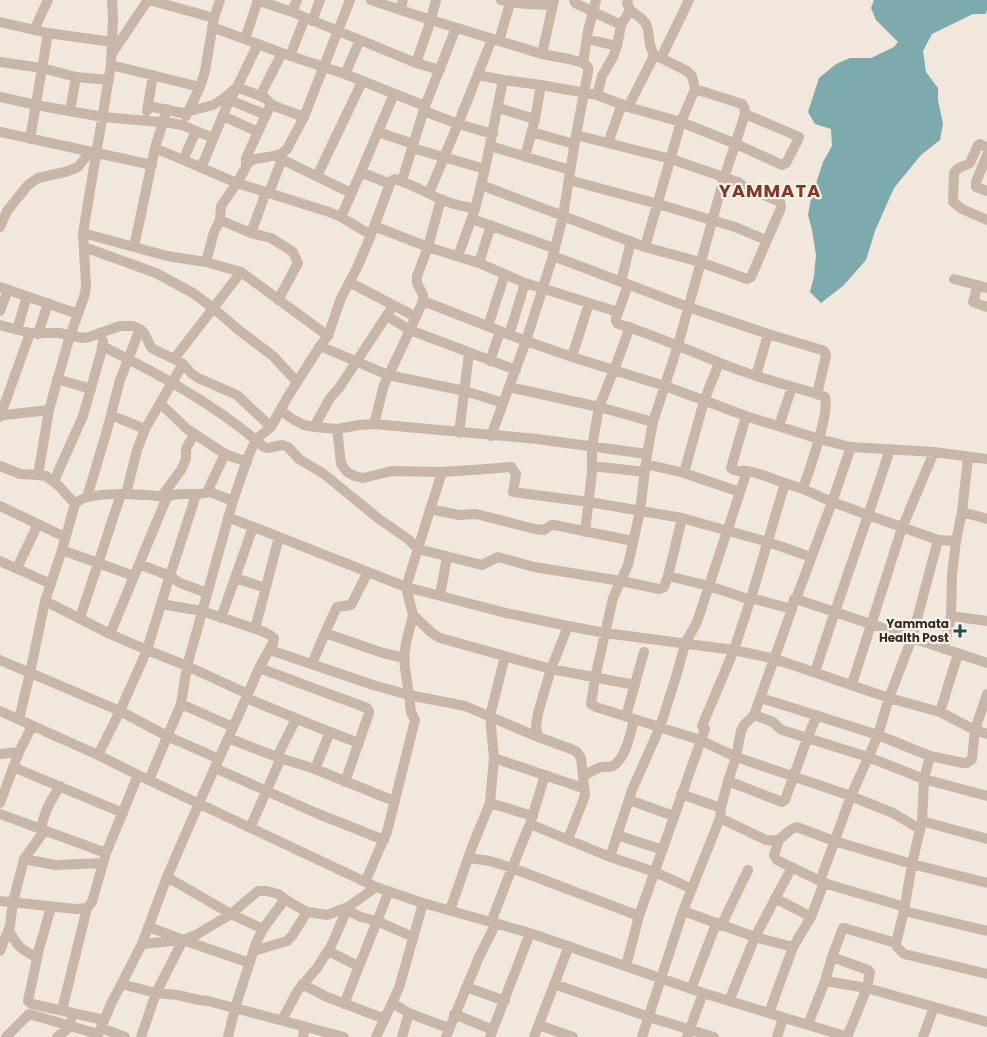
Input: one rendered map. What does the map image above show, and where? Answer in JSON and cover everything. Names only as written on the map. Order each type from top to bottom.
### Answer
[{"type":"street","points":[[34,30],[48,0]]},
{"type":"street","points":[[38,474],[49,410],[57,379],[85,294],[83,233],[93,153],[103,117],[111,65],[112,0]]},
{"type":"street","points":[[112,53],[148,0],[165,2],[213,22],[245,39],[286,55],[345,74],[394,94],[458,124],[493,134]]},
{"type":"street","points":[[182,125],[200,87],[205,71],[213,22],[220,0]]},
{"type":"street","points":[[245,39],[257,0],[292,12],[416,63],[440,70]]},
{"type":"street","points":[[292,12],[297,0]]},
{"type":"street","points":[[260,96],[320,0]]},
{"type":"street","points":[[251,233],[267,193],[278,157],[287,149],[304,117],[350,0]]},
{"type":"street","points":[[371,0],[402,5],[431,20],[542,54],[584,63],[588,67],[563,216],[526,341],[491,436]]},
{"type":"street","points":[[416,63],[436,0]]},
{"type":"street","points":[[574,0],[574,3],[578,6],[621,25]]},
{"type":"street","points":[[584,63],[587,39],[596,0]]},
{"type":"street","points":[[608,143],[625,105],[658,57],[689,0]]},
{"type":"street","points":[[429,193],[478,75],[496,40],[506,2],[553,2],[542,54]]},
{"type":"street","points":[[626,3],[646,24],[650,45],[658,57],[687,71],[692,76],[695,89],[681,122],[646,247]]},
{"type":"street","points":[[597,95],[602,76],[617,46],[626,3]]},
{"type":"street","points":[[0,22],[48,33],[112,42]]},
{"type":"street","points":[[402,181],[424,108],[456,28]]},
{"type":"street","points":[[30,139],[48,33]]},
{"type":"street","points":[[587,39],[617,46]]},
{"type":"street","points":[[345,74],[360,40]]},
{"type":"street","points":[[201,168],[230,100],[258,44]]},
{"type":"street","points":[[0,62],[42,68],[76,77],[108,80]]},
{"type":"street","points":[[111,65],[200,87]]},
{"type":"street","points":[[145,121],[153,75]]},
{"type":"street","points":[[478,75],[541,84],[597,95],[681,122],[785,165],[799,137],[745,114]]},
{"type":"street","points":[[70,111],[76,77]]},
{"type":"street","points":[[458,256],[481,185],[503,80]]},
{"type":"street","points":[[317,176],[362,82]]},
{"type":"street","points":[[525,157],[535,119],[541,84]]},
{"type":"street","points":[[237,88],[265,98],[271,104],[304,117]]},
{"type":"street","points":[[148,106],[182,113],[188,112],[213,105],[237,88]]},
{"type":"street","points":[[695,89],[742,104],[745,114],[724,178],[678,345],[653,422],[640,511],[628,565],[613,598],[591,704],[700,740],[736,757],[851,796],[921,825],[987,839]]},
{"type":"street","points":[[341,217],[394,94]]},
{"type":"street","points":[[0,97],[103,117],[182,125],[213,138]]},
{"type":"street","points":[[230,100],[266,116]]},
{"type":"street","points":[[246,167],[246,158],[271,104]]},
{"type":"street","points":[[498,108],[535,119]]},
{"type":"street","points":[[134,247],[155,148],[167,109]]},
{"type":"street","points":[[223,116],[258,132]]},
{"type":"street","points":[[182,160],[196,131]]},
{"type":"street","points":[[0,132],[152,165]]},
{"type":"street","points":[[378,132],[444,157],[485,169]]},
{"type":"street","points":[[481,185],[646,247],[700,262],[749,279],[780,210],[780,202],[738,182],[671,159],[608,143],[532,132]]},
{"type":"street","points":[[987,148],[980,144],[978,145],[970,163],[957,169],[954,173],[953,202],[962,209],[987,220]]},
{"type":"street","points":[[490,146],[525,157],[569,175],[742,230],[766,240]]},
{"type":"street","points":[[155,148],[237,183],[313,207],[373,230],[479,263],[542,289],[618,312]]},
{"type":"street","points":[[0,226],[7,211],[18,197],[38,178],[78,167],[93,153]]},
{"type":"street","points":[[987,155],[975,185],[987,191]]},
{"type":"street","points":[[206,262],[214,232],[220,220],[221,206],[249,162],[255,159],[278,157],[351,193]]},
{"type":"street","points":[[360,174],[368,175],[390,184]]},
{"type":"street","points":[[149,780],[181,704],[187,666],[228,517],[253,446],[260,436],[271,427],[297,382],[328,336],[335,311],[373,230],[393,179],[429,193],[473,214],[490,225],[625,283],[688,307],[822,350],[826,356],[817,394]]},
{"type":"street","points":[[374,424],[384,385],[423,300],[423,295],[417,283],[417,276],[428,247],[441,199]]},
{"type":"street","points":[[220,220],[251,233],[271,238],[293,252],[298,263],[278,300]]},
{"type":"street","points":[[479,263],[490,225]]},
{"type":"street","points":[[83,233],[167,256],[206,262],[242,272],[328,336]]},
{"type":"street","points":[[631,241],[625,283],[616,321],[618,324],[678,345],[719,363],[825,397],[826,401],[819,439],[803,489]]},
{"type":"street","points":[[84,247],[156,272],[193,293],[273,356],[297,382]]},
{"type":"street","points":[[80,618],[145,429],[172,383],[178,362],[214,308],[242,272]]},
{"type":"street","points":[[488,326],[505,274]]},
{"type":"street","points":[[954,279],[982,287],[972,302],[987,307]]},
{"type":"street","points":[[349,282],[416,317]]},
{"type":"street","points":[[490,361],[505,333],[525,283]]},
{"type":"street","points":[[0,311],[4,288],[78,314]]},
{"type":"street","points":[[17,330],[27,296]]},
{"type":"street","points":[[423,300],[526,341],[819,439],[850,447],[934,452],[987,459]]},
{"type":"street","points":[[48,303],[4,395],[0,415],[49,410]]},
{"type":"street","points":[[572,357],[589,303]]},
{"type":"street","points":[[314,427],[330,398],[339,388],[393,306]]},
{"type":"street","points":[[387,316],[410,330],[516,370]]},
{"type":"street","points":[[0,325],[34,333],[59,333],[83,338],[120,326],[133,326],[144,333],[151,347],[155,350],[178,362],[198,378],[237,395],[271,427]]},
{"type":"street","points":[[585,532],[592,466],[592,447],[599,407],[630,327]]},
{"type":"street","points":[[87,497],[120,380],[140,329]]},
{"type":"street","points":[[54,481],[83,416],[102,346],[104,331]]},
{"type":"street","points":[[756,376],[768,334]]},
{"type":"street","points":[[102,346],[202,400],[264,448],[282,445],[288,447],[299,459],[324,474],[379,519],[408,539],[418,549],[482,565],[498,557],[534,567],[621,581],[659,590],[664,587],[668,576],[682,518]]},
{"type":"street","points":[[320,346],[388,375],[465,391],[503,403]]},
{"type":"street","points":[[459,433],[469,353]]},
{"type":"street","points":[[684,473],[704,401],[719,363]]},
{"type":"street","points":[[57,379],[91,389]]},
{"type":"street","points":[[509,387],[599,407],[653,422]]},
{"type":"street","points":[[779,426],[792,387]]},
{"type":"street","points":[[160,403],[194,434],[225,454],[247,462]]},
{"type":"street","points":[[281,411],[299,422],[314,427],[338,429],[374,424],[536,439],[647,454]]},
{"type":"street","points":[[111,415],[145,429]]},
{"type":"street","points":[[746,416],[731,468],[733,470],[747,471],[803,489],[832,502],[938,540],[956,541]]},
{"type":"street","points":[[338,429],[341,464],[347,472],[355,476],[363,478],[392,471],[442,472],[511,466],[516,474],[513,492],[589,502],[682,518],[768,542],[811,557]]},
{"type":"street","points":[[110,634],[165,496],[181,470],[186,459],[186,448],[194,434]]},
{"type":"street","points":[[642,1037],[683,912],[720,813],[736,757],[741,730],[754,715],[761,698],[794,599],[796,599],[832,502],[850,447]]},
{"type":"street","points":[[814,672],[890,449]]},
{"type":"street","points":[[852,684],[902,528],[934,452]]},
{"type":"street","points":[[98,755],[147,650],[170,576],[202,493],[225,454]]},
{"type":"street","points":[[944,650],[951,616],[952,575],[968,458]]},
{"type":"street","points":[[0,466],[20,474],[46,476],[54,481],[75,504]]},
{"type":"street","points":[[592,466],[645,468],[684,473],[740,492]]},
{"type":"street","points":[[610,857],[632,790],[660,727],[685,644],[697,622],[747,471]]},
{"type":"street","points":[[365,882],[387,832],[415,720],[411,712],[405,668],[406,643],[413,615],[406,587],[442,472]]},
{"type":"street","points":[[626,966],[639,916],[705,729],[702,726],[734,650],[751,599],[785,483]]},
{"type":"street","points":[[19,720],[45,601],[75,504],[87,497],[124,494],[165,496],[210,492],[233,501]]},
{"type":"street","points":[[0,506],[65,537]]},
{"type":"street","points":[[430,508],[459,515],[476,514],[535,529],[544,530],[554,525],[633,541]]},
{"type":"street","points":[[962,512],[987,519]]},
{"type":"street","points":[[228,517],[406,587],[506,613],[568,626],[605,633],[734,650],[775,659],[890,698],[940,712],[987,734]]},
{"type":"street","points":[[17,568],[38,524]]},
{"type":"street","points":[[221,618],[253,527]]},
{"type":"street","points":[[255,629],[279,537]]},
{"type":"street","points":[[769,1013],[793,947],[811,918],[834,841],[851,796],[878,735],[912,638],[938,540]]},
{"type":"street","points":[[62,550],[134,576]]},
{"type":"street","points":[[441,590],[447,557]]},
{"type":"street","points":[[0,561],[51,584]]},
{"type":"street","points":[[139,564],[207,593]]},
{"type":"street","points":[[312,664],[337,606],[350,605],[368,572]]},
{"type":"street","points":[[668,576],[792,609]]},
{"type":"street","points":[[235,578],[266,588]]},
{"type":"street","points":[[796,599],[987,664]]},
{"type":"street","points":[[45,601],[110,634],[187,666],[296,719],[359,743]]},
{"type":"street","points":[[100,1030],[142,944],[167,877],[274,638],[270,634],[202,612],[161,604]]},
{"type":"street","points":[[413,615],[440,638],[551,669],[635,685]]},
{"type":"street","points":[[951,616],[986,618]]},
{"type":"street","points":[[538,737],[536,726],[538,713],[551,669],[568,626]]},
{"type":"street","points":[[326,633],[383,653],[405,658]]},
{"type":"street","points":[[270,650],[373,685],[410,695],[466,706],[577,752],[581,758],[584,801],[568,839]]},
{"type":"street","points":[[583,776],[602,767],[613,766],[628,743],[635,685],[644,652]]},
{"type":"street","points":[[940,712],[958,654]]},
{"type":"street","points":[[450,910],[490,803],[494,758],[490,716],[505,656]]},
{"type":"street","points":[[0,660],[120,711],[266,791],[384,840]]},
{"type":"street","points":[[259,668],[369,710],[370,713],[345,782]]},
{"type":"street","points":[[761,698],[878,735],[930,756],[967,763],[972,759],[975,730],[987,694]]},
{"type":"street","points":[[181,704],[233,727]]},
{"type":"street","points":[[0,711],[98,755],[376,887],[530,933],[729,1002],[808,1025],[823,1034],[847,1037],[867,988],[870,972],[832,957]]},
{"type":"street","points":[[754,715],[772,722],[782,730],[807,739],[868,757],[924,779],[987,796]]},
{"type":"street","points":[[728,782],[782,802],[785,800],[817,715]]},
{"type":"street","points":[[250,828],[296,719]]},
{"type":"street","points":[[0,803],[19,752],[32,726]]},
{"type":"street","points":[[315,769],[330,732]]},
{"type":"street","points":[[228,738],[315,769],[394,802]]},
{"type":"street","points":[[1,753],[19,752]]},
{"type":"street","points":[[930,756],[924,779],[921,825],[896,943],[897,947],[904,954],[987,974]]},
{"type":"street","points":[[494,758],[584,788]]},
{"type":"street","points":[[13,767],[123,813]]},
{"type":"street","points":[[62,1010],[87,908],[92,902],[105,858],[138,775]]},
{"type":"street","points":[[392,1003],[447,1033],[494,923],[545,775]]},
{"type":"street","points":[[0,951],[9,930],[13,902],[24,859],[43,829],[44,813],[60,786]]},
{"type":"street","points":[[681,794],[720,813],[766,840],[779,840]]},
{"type":"street","points":[[629,800],[674,816]]},
{"type":"street","points":[[490,803],[610,857],[655,872],[692,889]]},
{"type":"street","points":[[0,814],[43,829],[105,858]]},
{"type":"street","points":[[987,883],[912,864],[834,841],[798,827],[793,828],[779,840],[774,855],[775,858],[822,882],[904,909],[987,931]]},
{"type":"street","points":[[617,836],[663,850]]},
{"type":"street","points":[[24,859],[55,865],[105,858]]},
{"type":"street","points":[[469,858],[490,861],[512,868],[639,916]]},
{"type":"street","points":[[729,1002],[755,937],[792,867]]},
{"type":"street","points":[[691,989],[719,925],[748,870]]},
{"type":"street","points":[[167,877],[231,914],[263,929]]},
{"type":"street","points":[[142,944],[183,940],[206,930],[231,914],[258,891],[278,894],[307,912],[327,915],[347,909],[376,887]]},
{"type":"street","points":[[344,1004],[389,891]]},
{"type":"street","points":[[775,898],[811,918]]},
{"type":"street","points":[[228,1037],[234,1008],[263,929],[285,899]]},
{"type":"street","points":[[0,901],[51,907],[87,908]]},
{"type":"street","points":[[376,1037],[398,988],[423,902]]},
{"type":"street","points":[[51,907],[42,937],[28,1000],[32,1004],[75,1013],[100,1030]]},
{"type":"street","points":[[347,909],[361,917],[413,937]]},
{"type":"street","points":[[282,1020],[302,984],[317,968],[328,952],[347,909]]},
{"type":"street","points":[[254,951],[287,941],[307,912]]},
{"type":"street","points":[[683,912],[755,937],[793,947]]},
{"type":"street","points":[[149,927],[250,963]]},
{"type":"street","points":[[808,1025],[844,928],[896,943]]},
{"type":"street","points":[[9,930],[20,948],[37,958]]},
{"type":"street","points":[[454,1014],[492,1033],[530,933]]},
{"type":"street","points":[[141,1037],[156,993],[183,940]]},
{"type":"street","points":[[534,1037],[569,946]]},
{"type":"street","points":[[328,952],[358,966]]},
{"type":"street","points":[[825,981],[867,988],[987,1022]]},
{"type":"street","points":[[122,984],[156,993],[208,1001],[282,1020],[304,1032],[344,1037]]},
{"type":"street","points":[[302,984],[327,997],[384,1019]]},
{"type":"street","points":[[554,984],[649,1017],[688,1033],[714,1037]]},
{"type":"street","points":[[466,987],[505,1001]]},
{"type":"street","points":[[688,1033],[703,993]]},
{"type":"street","points":[[923,1037],[934,1007]]},
{"type":"street","points":[[57,1037],[69,1025],[75,1013]]},
{"type":"street","points":[[402,1037],[409,1013]]},
{"type":"street","points":[[6,1037],[30,1014],[69,1025],[100,1030],[125,1037]]},
{"type":"street","points":[[777,1037],[783,1018]]},
{"type":"street","points":[[538,1025],[574,1037]]},
{"type":"water","points":[[874,0],[987,0],[987,11],[985,14],[973,14],[932,34],[923,51],[926,72],[938,88],[938,100],[943,124],[940,140],[921,155],[894,188],[875,231],[866,260],[843,286],[821,303],[810,292],[816,255],[808,215],[823,162],[832,146],[831,129],[815,124],[808,112],[819,78],[836,64],[850,58],[871,58],[894,47],[898,42],[876,20],[871,8]]},
{"type":"place","name":"Yammata Health Post","points":[[960,631]]},
{"type":"district","name":"YAMMATA","points":[[770,191]]}]
